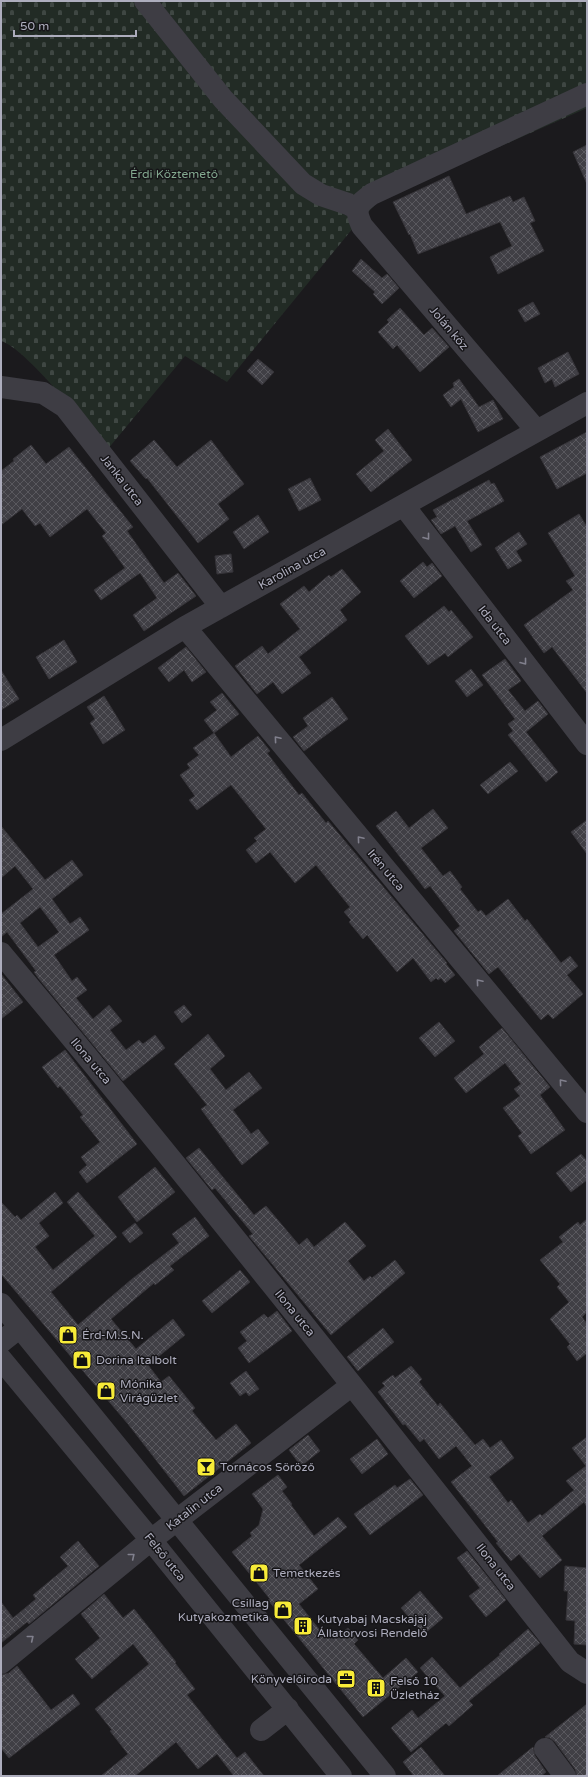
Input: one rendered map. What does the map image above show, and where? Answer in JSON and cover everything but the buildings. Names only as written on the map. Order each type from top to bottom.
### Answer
[{"type":"street","points":[[145,1],[223,99],[303,184],[321,195],[348,204],[359,217]]},
{"type":"street","points":[[359,217],[362,202],[372,194],[587,94]]},
{"type":"street","name":"Jolán köz","points":[[359,217],[536,430]]},
{"type":"street","name":"Janka utca","points":[[1,387],[43,393],[65,407],[221,607]]},
{"type":"street","name":"Karolina utca","points":[[1,740],[185,627],[404,506],[536,430],[587,403]]},
{"type":"street","name":"Ida utca","points":[[404,506],[587,744]]},
{"type":"street","name":"Irén utca","points":[[185,627],[587,1112]]},
{"type":"street","name":"Ilona utca","points":[[1,953],[116,1090],[352,1385],[570,1662],[587,1672]]},
{"type":"street","points":[[1,1304],[385,1776]]},
{"type":"street","points":[[1,1342],[20,1327]]},
{"type":"street","name":"Felső utca","points":[[1,1359],[151,1540],[341,1776]]},
{"type":"street","name":"Katalin utca","points":[[1,1663],[151,1540],[352,1385]]},
{"type":"street","points":[[66,1438],[93,1416]]},
{"type":"street","points":[[261,1730],[288,1709]]},
{"type":"street","points":[[545,1749],[565,1776]]},
{"type":"green space","name":"Érdi Köztemető","points":[[1,1],[587,1],[587,108],[381,199],[358,222],[227,382],[185,356],[107,450],[40,372],[12,347],[1,341]]},
{"type":"place","name":"Érd-M.S.N.","points":[[68,1335]]},
{"type":"place","name":"Dorina Italbolt","points":[[82,1360]]},
{"type":"place","name":"Mónika Virágüzlet","points":[[106,1391]]},
{"type":"place","name":"Tornácos Söröző","points":[[206,1467]]},
{"type":"place","name":"Temetkezés","points":[[259,1573]]},
{"type":"place","name":"Csillag Kutyakozmetika","points":[[283,1610]]},
{"type":"place","name":"Kutyabaj Macskajaj Állatorvosi Rendelő","points":[[303,1626]]},
{"type":"place","name":"Könyvelőiroda","points":[[346,1679]]},
{"type":"place","name":"Felső 10 Üzletház","points":[[376,1688]]}]
